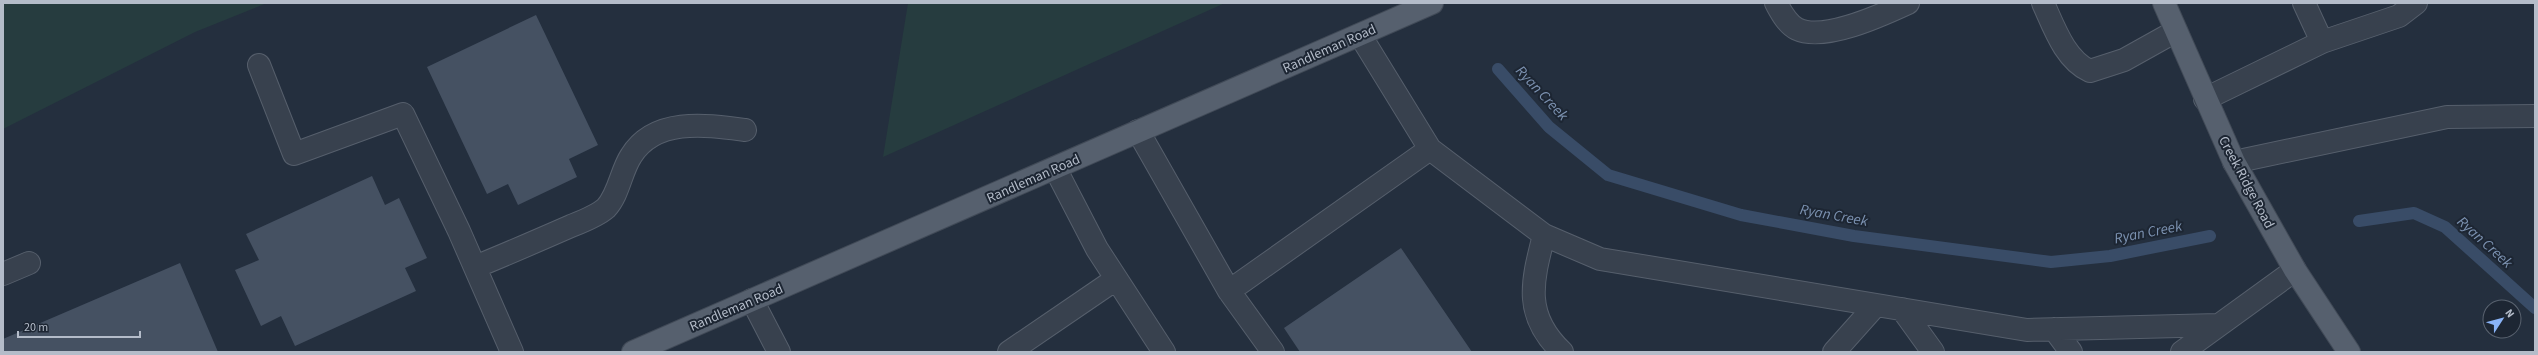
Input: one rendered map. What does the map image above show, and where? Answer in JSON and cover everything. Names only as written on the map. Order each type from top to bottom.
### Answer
[{"type":"main road","name":"Randleman Road","points":[[633,352],[1432,3]]},
{"type":"main road","name":"Creek Ridge Road","points":[[2164,3],[2234,162],[2294,270],[2349,352]]},
{"type":"lane","points":[[1776,3],[1786,18],[1796,28],[1812,33],[1866,20],[1908,3]]},
{"type":"lane","points":[[2043,3],[2061,40],[2078,66],[2090,71],[2124,60],[2176,31]]},
{"type":"lane","points":[[2304,3],[2322,42]]},
{"type":"lane","points":[[2206,99],[2322,42],[2399,16],[2416,3]]},
{"type":"lane","points":[[1360,35],[1430,149],[1544,235],[1600,259],[2027,330],[2218,325]]},
{"type":"lane","points":[[259,65],[294,154],[403,114],[475,267],[512,352]]},
{"type":"lane","points":[[2234,162],[2447,117],[2535,116]]},
{"type":"lane","points":[[475,267],[581,222],[606,208],[618,187],[631,155],[650,136],[673,127],[705,124],[745,130]]},
{"type":"lane","points":[[1138,132],[1229,291],[1273,352]]},
{"type":"lane","points":[[1229,291],[1430,149]]},
{"type":"lane","points":[[1055,168],[1097,249],[1164,352]]},
{"type":"lane","points":[[1544,235],[1532,279],[1533,303],[1541,324],[1562,352]]},
{"type":"lane","points":[[3,274],[29,263]]},
{"type":"lane","points":[[2182,352],[2294,270]]},
{"type":"lane","points":[[1009,352],[1116,278]]},
{"type":"lane","points":[[752,300],[779,352]]},
{"type":"lane","points":[[1834,352],[1876,304]]},
{"type":"lane","points":[[1902,309],[1933,352]]},
{"type":"lane","points":[[2054,329],[2071,352]]},
{"type":"green space","points":[[3,3],[267,3],[195,32],[3,129]]},
{"type":"green space","points":[[908,3],[1225,3],[883,157]]},
{"type":"building","points":[[536,15],[598,145],[569,159],[577,177],[518,205],[508,184],[487,194],[427,67]]},
{"type":"building","points":[[372,176],[385,205],[399,198],[427,258],[405,268],[416,291],[295,346],[281,316],[261,326],[235,270],[259,260],[246,234]]},
{"type":"building","points":[[1401,248],[1472,352],[1300,352],[1284,328]]},
{"type":"building","points":[[180,263],[218,352],[3,352],[3,339]]},
{"type":"waterway","name":"Ryan Creek","points":[[1498,69],[1549,127],[1608,175],[1741,215],[1854,236],[2051,262],[2110,256],[2210,236]]},
{"type":"waterway","name":"Ryan Creek","points":[[2359,221],[2414,213],[2445,227],[2535,308]]}]
